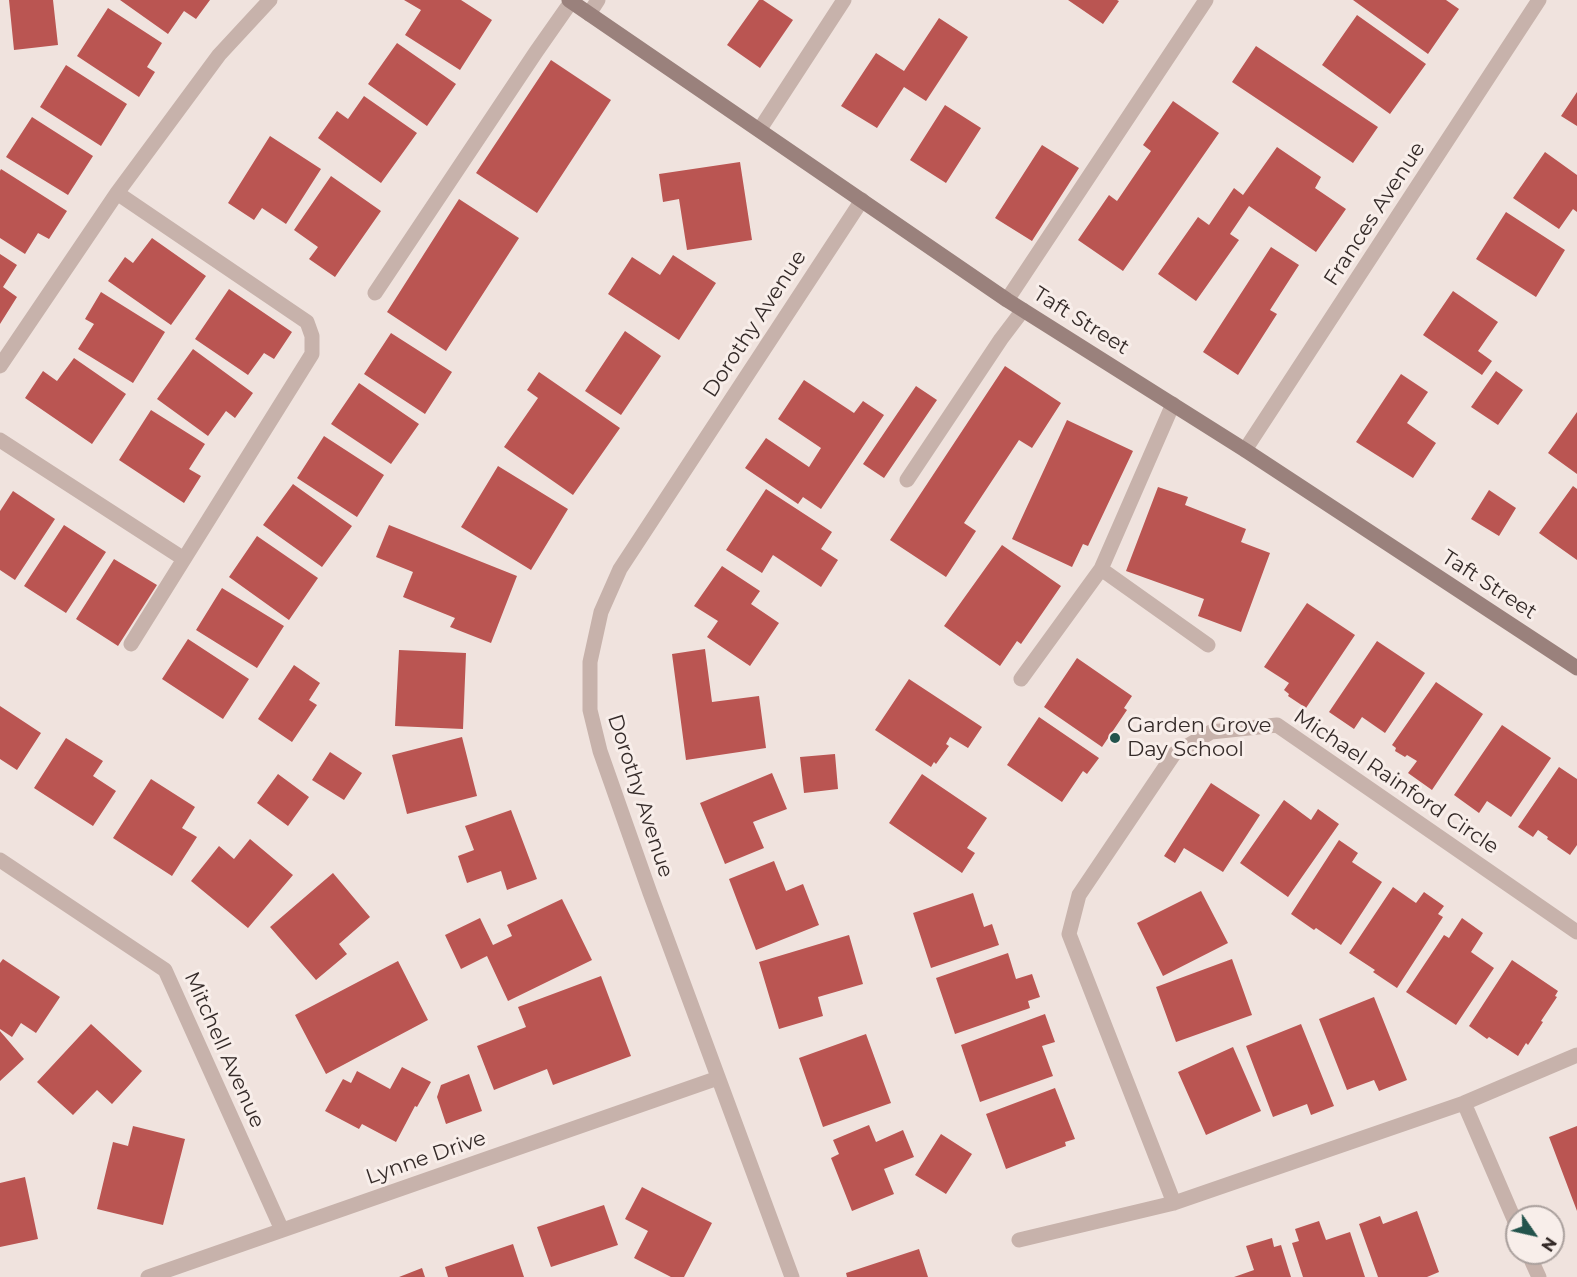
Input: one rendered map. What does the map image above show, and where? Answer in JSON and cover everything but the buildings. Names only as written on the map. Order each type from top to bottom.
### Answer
[{"type":"street","points":[[0,366],[117,193],[219,55],[270,0]]},
{"type":"street","points":[[589,14],[598,0]]},
{"type":"street","points":[[760,129],[844,0]]},
{"type":"street","points":[[1007,300],[1206,0]]},
{"type":"street","name":"Frances Avenue","points":[[1245,450],[1539,0]]},
{"type":"street","points":[[375,293],[570,1]]},
{"type":"street","name":"Taft Street","points":[[570,1],[1007,300],[1245,450],[1577,668]]},
{"type":"street","points":[[117,193],[307,322],[312,336],[312,354],[131,644]]},
{"type":"street","name":"Dorothy Avenue","points":[[792,1277],[600,751],[590,710],[590,662],[601,612],[620,569],[862,200]]},
{"type":"street","points":[[907,480],[1001,339],[1023,310]]},
{"type":"street","points":[[1021,679],[1101,569],[1173,404]]},
{"type":"street","points":[[0,440],[184,559]]},
{"type":"street","points":[[1101,569],[1208,645]]},
{"type":"street","name":"Michael Rainford Circle","points":[[1174,1203],[1069,934],[1079,895],[1174,754],[1211,732],[1277,725],[1577,932]]},
{"type":"street","name":"Mitchell Avenue","points":[[0,860],[165,970],[282,1230]]},
{"type":"street","points":[[1019,1240],[1174,1203],[1464,1103],[1577,1055]]},
{"type":"street","name":"Lynne Drive","points":[[148,1277],[718,1077]]},
{"type":"street","points":[[1464,1103],[1508,1205]]},
{"type":"place","name":"Garden Grove Day School","points":[[1115,738]]}]
